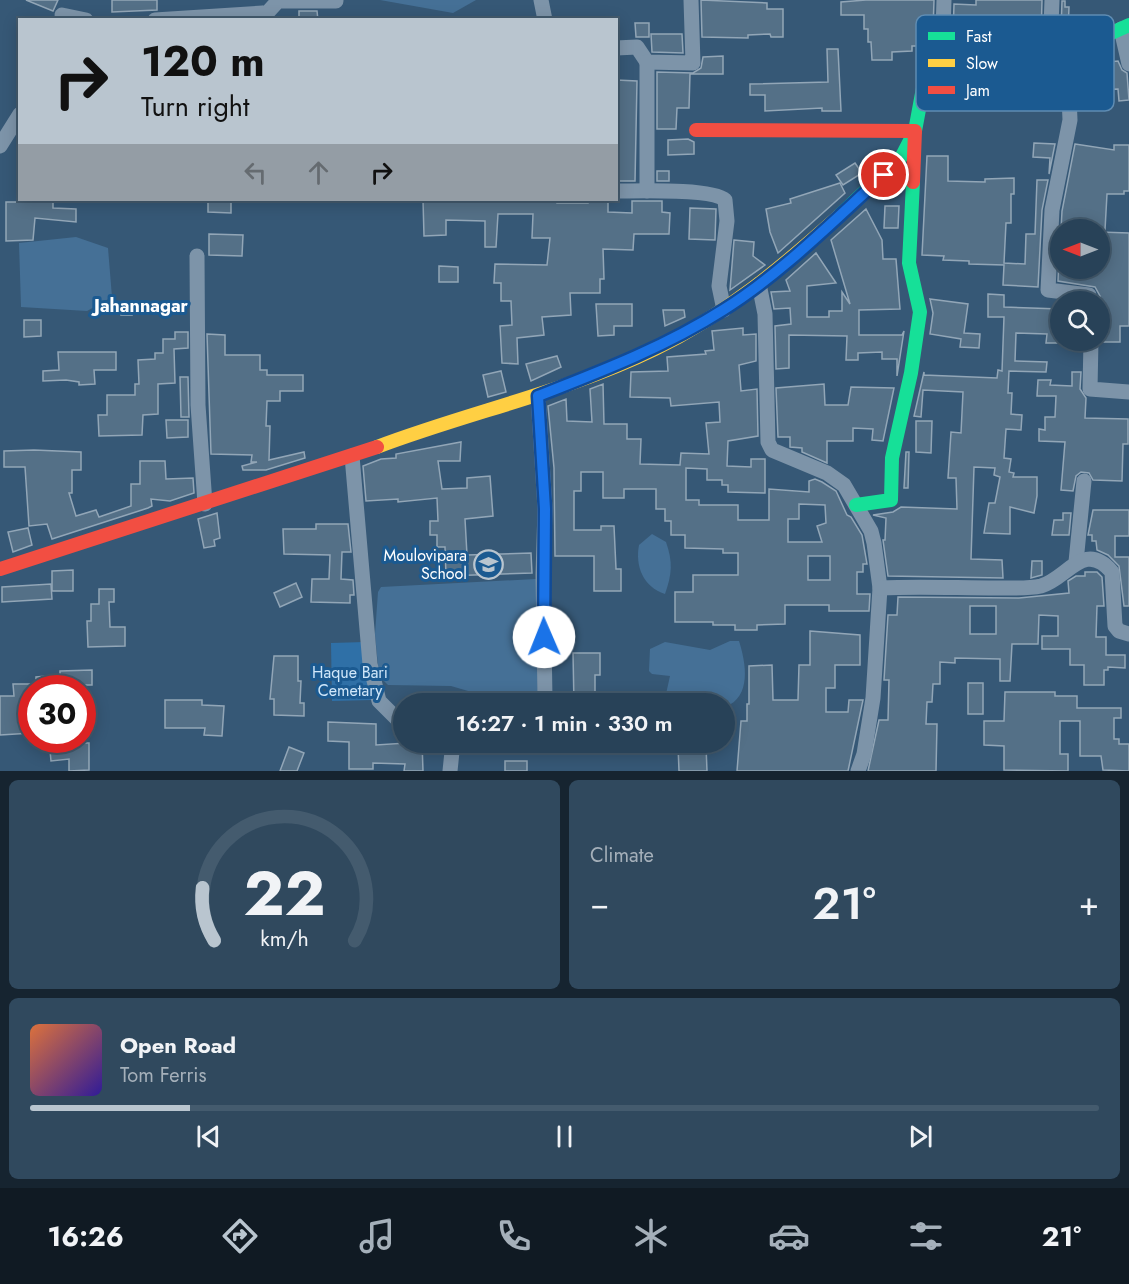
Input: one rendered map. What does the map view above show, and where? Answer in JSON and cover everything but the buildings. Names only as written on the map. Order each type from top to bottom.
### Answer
[{"type":"street","points":[[61,17],[67,0]]},
{"type":"street","points":[[541,0],[545,18]]},
{"type":"street","points":[[647,62],[693,63],[691,0]]},
{"type":"street","points":[[944,0],[944,15]]},
{"type":"street","points":[[1051,15],[1052,0]]},
{"type":"street","points":[[186,18],[263,13],[268,12],[278,1],[336,1]]},
{"type":"street","points":[[1125,27],[1129,63]]},
{"type":"street","points":[[618,48],[637,47],[647,62],[647,191]]},
{"type":"street","points":[[856,505],[891,500],[892,458],[911,373],[920,312],[909,263],[915,131],[919,111]]},
{"type":"street","points":[[1056,291],[1048,290],[1052,210],[1070,120],[1070,111]]},
{"type":"street","points":[[0,146],[18,117]]},
{"type":"street","points":[[696,130],[915,131]]},
{"type":"street","points":[[0,569],[352,456],[437,424],[538,396],[655,349],[724,310],[759,284],[884,175],[902,156],[915,131]]},
{"type":"street","points":[[618,191],[698,192],[725,200],[727,220],[719,286],[724,310]]},
{"type":"street","points":[[197,256],[198,405],[205,504]]},
{"type":"street","points":[[759,284],[765,314],[768,442],[772,450],[826,473],[844,485],[874,543],[880,588],[873,698],[864,754],[858,771]]},
{"type":"street","points":[[1091,351],[1090,389],[1129,392]]},
{"type":"street","points":[[538,396],[545,509],[543,575],[545,693]]},
{"type":"street","points":[[352,456],[370,664],[380,701],[393,715]]},
{"type":"street","points":[[1076,562],[1084,481]]},
{"type":"street","points":[[880,588],[1028,588],[1054,581],[1076,562],[1084,559],[1095,561],[1112,572],[1115,626],[1119,631],[1129,634]]},
{"type":"street","points":[[450,771],[452,753]]},
{"type":"green space","name":"Haque Bari Cemetary","points":[[365,642],[372,700],[332,701],[331,643]]},
{"type":"shaded area","points":[[380,0],[476,0],[453,13]]},
{"type":"shaded area","points":[[76,237],[108,248],[112,297],[87,311],[21,307],[19,243]]},
{"type":"shaded area","points":[[652,534],[666,542],[670,556],[670,574],[665,594],[657,591],[646,581],[638,561],[639,545]]},
{"type":"shaded area","points":[[536,579],[538,693],[475,693],[451,686],[388,685],[379,676],[375,634],[378,592],[381,587]]},
{"type":"shaded area","points":[[730,641],[739,641],[744,659],[745,678],[740,696],[735,701],[735,693],[666,693],[670,676],[652,674],[649,671],[650,649],[665,642],[710,650]]},
{"type":"traffic: fast","points":[[1114,32],[1129,25]]},
{"type":"traffic: fast","points":[[839,216],[902,156],[915,131],[919,111]]},
{"type":"traffic: fast","points":[[856,505],[891,500],[892,458],[911,373],[920,312],[909,263],[913,182]]},
{"type":"traffic: slow","points":[[377,447],[553,390],[655,349],[681,336],[752,289],[839,216]]},
{"type":"traffic: jam","points":[[696,130],[915,131],[913,182]]},
{"type":"traffic: jam","points":[[0,569],[377,447]]},
{"type":"place","name":"Moulovipara School","points":[[488,564]]},
{"type":"district","name":"Jahannagar","points":[[141,306]]},
{"type":"route","points":[[544,637],[545,509],[538,396],[655,349],[724,310],[776,272],[884,175]]}]
